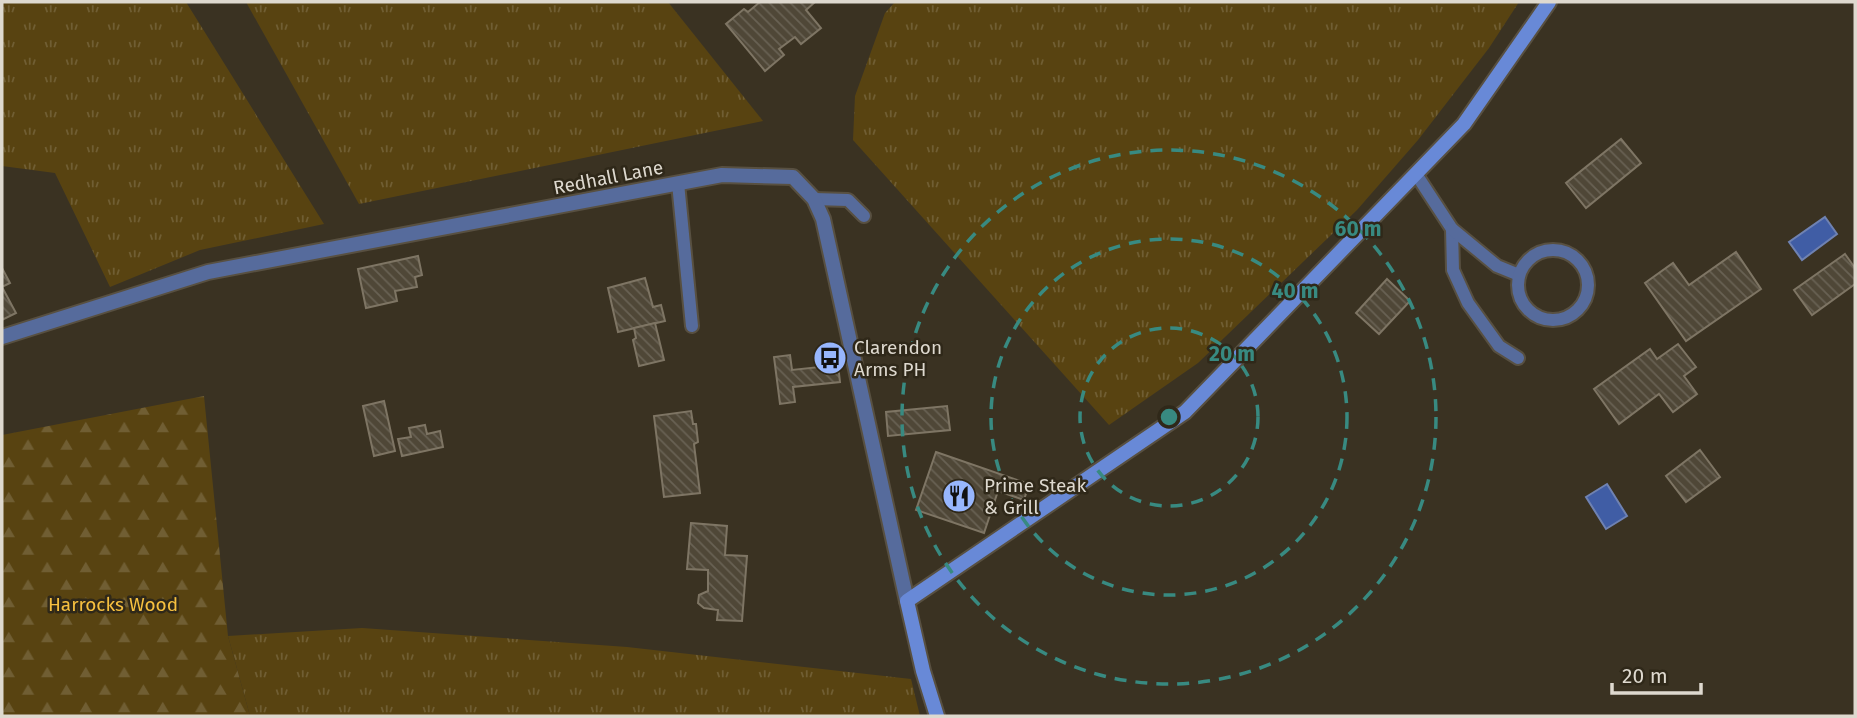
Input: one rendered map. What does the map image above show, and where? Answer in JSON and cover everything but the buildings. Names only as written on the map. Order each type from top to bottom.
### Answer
[{"type":"street","points":[[937,716],[923,671],[908,601],[1185,412],[1464,124],[1549,2]]},
{"type":"street","name":"Redhall Lane","points":[[2,337],[208,271],[722,175],[793,177],[814,199],[823,219],[908,601]]},
{"type":"lane","points":[[1416,174],[1452,229],[1497,266],[1519,275]]},
{"type":"lane","points":[[678,183],[692,326]]},
{"type":"lane","points":[[814,199],[848,201],[864,216]]},
{"type":"lane","points":[[1452,229],[1453,270],[1468,303],[1499,346],[1518,358]]},
{"type":"lane","points":[[1554,249],[1565,252],[1575,257],[1587,277],[1585,300],[1579,310],[1569,317],[1546,320],[1535,316],[1526,309],[1520,298],[1519,275],[1532,256],[1542,251],[1554,249]]},
{"type":"green space","points":[[2,2],[186,2],[324,224],[200,250],[110,287],[55,173],[2,166]]},
{"type":"green space","points":[[246,2],[668,2],[763,121],[359,204]]},
{"type":"green space","points":[[895,2],[1519,2],[1489,48],[1418,140],[1357,210],[1198,363],[1109,425],[853,140],[855,96],[885,13]]},
{"type":"green space","name":"Harrocks Wood","points":[[204,396],[228,636],[250,716],[2,716],[2,435]]},
{"type":"green space","points":[[362,628],[627,647],[911,679],[920,716],[250,716],[228,636]]},
{"type":"water","points":[[1825,217],[1837,234],[1802,260],[1789,242]]},
{"type":"water","points":[[1607,484],[1627,516],[1606,529],[1586,497]]},
{"type":"place","name":"Clarendon Arms PH","points":[[830,358]]},
{"type":"place","name":"Prime Steak & Grill","points":[[959,496]]}]
